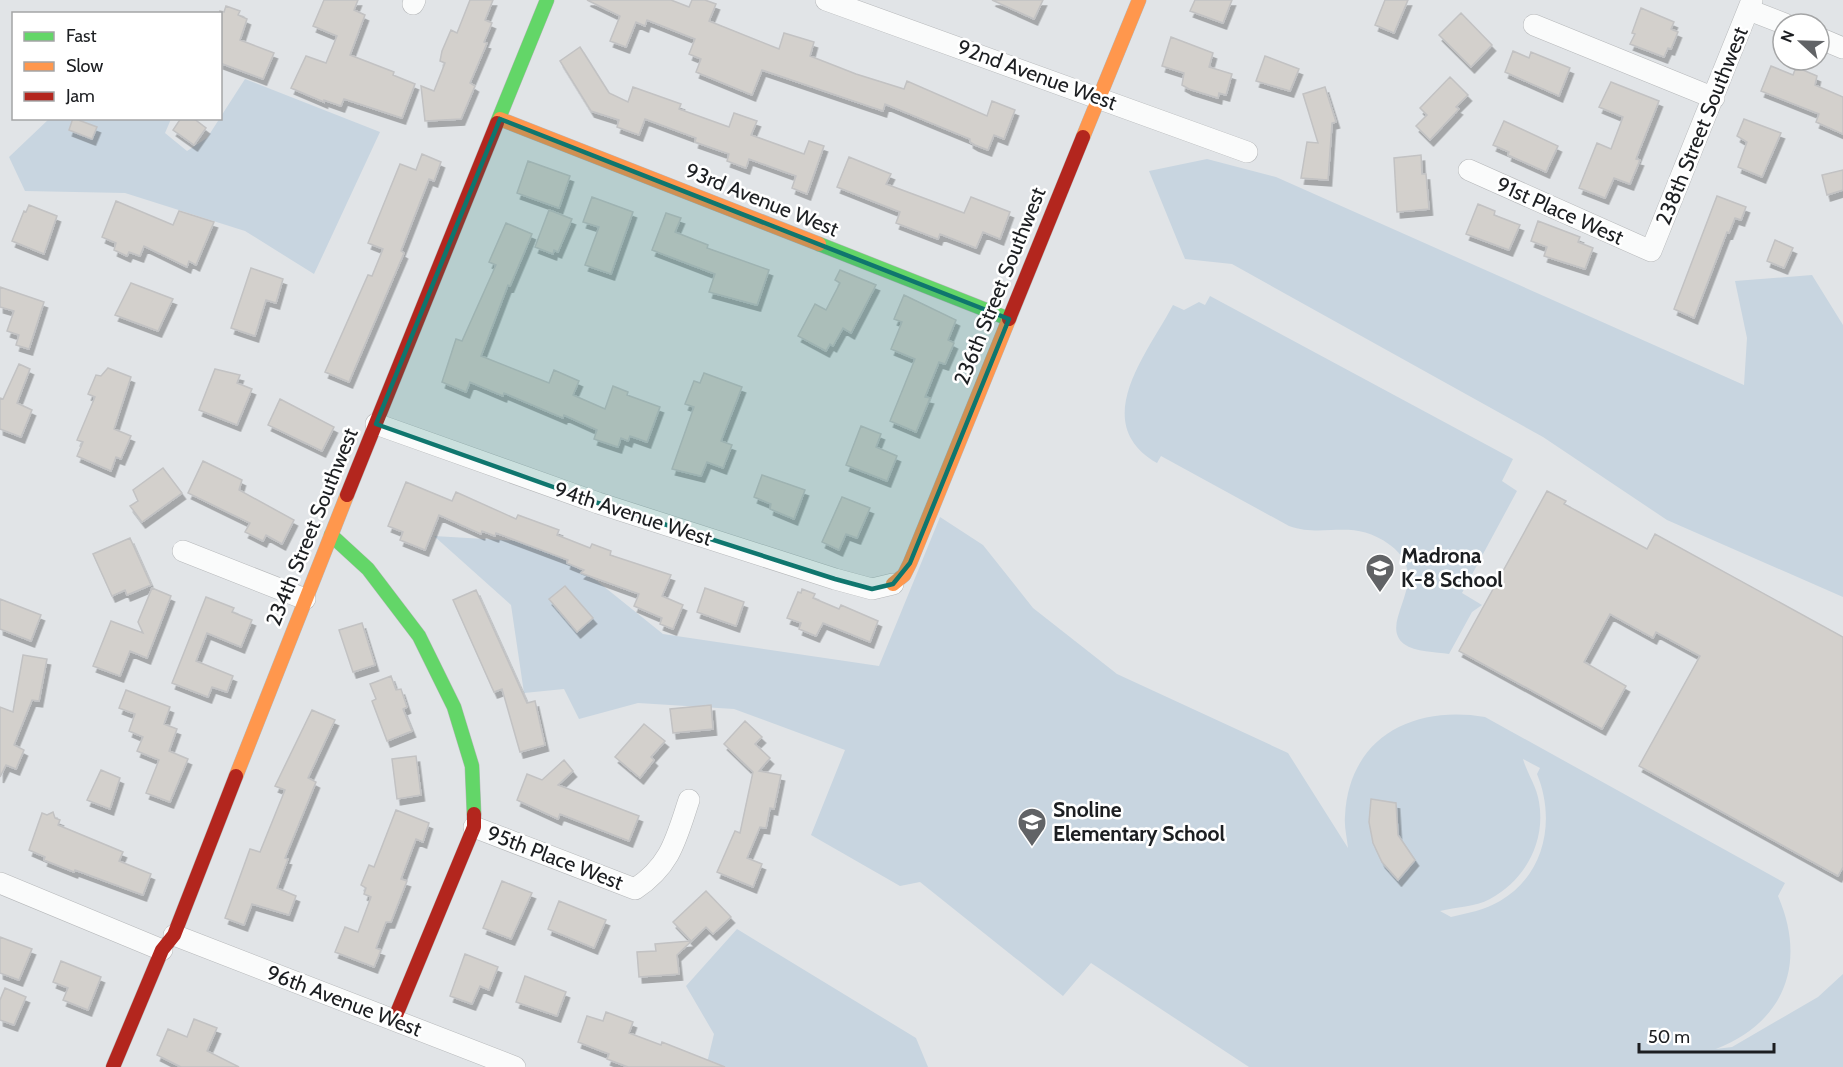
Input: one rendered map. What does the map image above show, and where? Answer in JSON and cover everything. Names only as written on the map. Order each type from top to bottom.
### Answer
[{"type":"street","name":"234th Street Southwest","points":[[113,1067],[168,942],[547,0]]},
{"type":"street","name":"92nd Avenue West","points":[[826,0],[1100,97],[1247,152]]},
{"type":"street","name":"236th Street Southwest","points":[[893,584],[904,575],[910,563],[1139,0]]},
{"type":"street","points":[[1751,5],[1771,16]]},
{"type":"street","name":"238th Street Southwest","points":[[1652,251],[1751,5]]},
{"type":"street","points":[[1534,25],[1714,98]]},
{"type":"street","name":"93rd Avenue West","points":[[500,119],[1009,320]]},
{"type":"street","name":"91st Place West","points":[[1468,170],[1652,251]]},
{"type":"street","name":"94th Avenue West","points":[[376,424],[598,503],[835,579],[872,589],[893,584]]},
{"type":"street","points":[[331,535],[368,569],[419,636],[454,707],[472,766],[474,827],[394,1020]]},
{"type":"street","points":[[183,551],[305,599]]},
{"type":"street","name":"95th Place West","points":[[474,827],[635,889],[654,877],[670,855],[689,800]]},
{"type":"street","name":"96th Avenue West","points":[[0,883],[394,1020],[515,1067]]},
{"type":"highlighted area","points":[[500,119],[1009,319],[910,563],[893,584],[872,589],[835,579],[598,503],[376,424]]},
{"type":"shaded area","points":[[245,79],[380,132],[314,274],[245,231],[125,193],[25,191],[9,157],[48,120],[171,120],[165,133],[187,151],[207,138],[219,120],[222,120],[222,115]]},
{"type":"shaded area","points":[[1207,159],[1276,177],[1744,385],[1747,338],[1735,281],[1812,275],[1843,325],[1843,597],[1667,520],[1543,437],[1232,264],[1185,259],[1149,171]]},
{"type":"shaded area","points":[[1210,296],[1513,459],[1502,481],[1517,491],[1462,593],[1482,605],[1472,612],[1449,654],[1414,649],[1404,644],[1397,635],[1396,624],[1407,585],[1408,572],[1403,558],[1390,545],[1363,532],[1315,531],[1289,526],[1161,456],[1157,463],[1137,447],[1127,428],[1125,408],[1129,387],[1138,366],[1173,305],[1184,310],[1199,302],[1205,305]]},
{"type":"shaded area","points":[[940,517],[983,545],[1033,608],[1117,674],[1288,753],[1348,848],[1345,820],[1349,789],[1358,766],[1372,747],[1390,732],[1410,722],[1433,716],[1485,717],[1785,883],[1778,896],[1790,944],[1789,967],[1784,988],[1774,1006],[1759,1023],[1740,1037],[1716,1049],[1732,1047],[1818,997],[1843,974],[1843,1067],[1249,1067],[1091,963],[1063,996],[920,882],[900,886],[811,835],[845,750],[734,709],[638,703],[579,719],[564,689],[524,693],[511,605],[434,536],[536,542],[597,581],[663,634],[879,666]],"holes":[[[1523,759],[1540,768],[1537,774],[1543,792],[1546,828],[1543,845],[1527,877],[1515,890],[1488,907],[1451,917],[1440,911],[1484,902],[1502,891],[1523,871],[1536,845],[1540,817],[1538,796]]]},
{"type":"shaded area","points":[[737,929],[916,1038],[928,1067],[706,1067],[714,1034],[686,986]]},
{"type":"building","points":[[324,0],[358,0],[354,10],[365,15],[350,55],[394,72],[393,75],[415,84],[402,118],[344,99],[341,106],[324,100],[324,102],[291,88],[306,56],[326,63],[337,36],[313,26]]},
{"type":"building","points":[[470,0],[493,0],[485,20],[492,23],[484,42],[487,43],[470,83],[475,86],[461,119],[425,121],[421,86],[434,91],[445,63],[440,61],[442,51],[451,30],[457,33]]},
{"type":"building","points":[[587,0],[671,0],[689,7],[692,0],[705,0],[716,4],[709,21],[779,49],[784,33],[814,42],[810,56],[856,74],[904,89],[907,81],[987,116],[992,101],[1015,110],[1004,139],[994,135],[988,150],[970,142],[970,139],[885,104],[883,111],[762,70],[752,95],[696,72],[701,59],[689,54],[695,39],[647,20],[645,26],[636,22],[626,47],[610,41],[620,16]]},
{"type":"building","points":[[992,0],[1043,0],[1034,19]]},
{"type":"building","points":[[1195,0],[1232,0],[1223,23],[1190,11]]},
{"type":"building","points":[[1385,0],[1408,0],[1394,33],[1375,25]]},
{"type":"building","points":[[226,6],[240,11],[238,15],[247,19],[240,40],[274,53],[263,79],[222,64],[222,12],[220,11],[224,12]]},
{"type":"building","points":[[1641,8],[1674,22],[1671,29],[1678,32],[1671,49],[1668,48],[1664,57],[1630,44],[1635,34],[1632,33]]},
{"type":"building","points":[[1461,13],[1492,45],[1471,67],[1439,35]]},
{"type":"building","points":[[1171,37],[1213,53],[1209,67],[1232,74],[1226,95],[1219,93],[1218,98],[1189,89],[1182,85],[1184,73],[1162,66]]},
{"type":"building","points":[[580,47],[609,93],[628,102],[633,87],[681,104],[679,109],[729,127],[734,113],[757,121],[751,135],[804,154],[809,141],[824,146],[807,194],[792,188],[796,176],[749,159],[746,168],[727,161],[729,154],[695,142],[696,138],[645,119],[639,135],[617,127],[619,120],[591,111],[560,61]]},
{"type":"building","points":[[1513,51],[1529,58],[1531,52],[1570,68],[1559,96],[1505,72]]},
{"type":"building","points":[[1265,56],[1299,69],[1290,91],[1256,81]]},
{"type":"building","points":[[1771,66],[1771,72],[1786,72],[1793,75],[1794,72],[1808,72],[1817,76],[1815,85],[1843,97],[1843,134],[1816,122],[1819,114],[1761,91]]},
{"type":"building","points":[[1450,77],[1468,95],[1456,107],[1459,109],[1430,140],[1416,126],[1427,115],[1420,108]]},
{"type":"building","points":[[1611,82],[1659,101],[1636,159],[1640,160],[1630,184],[1614,178],[1605,198],[1579,188],[1597,143],[1611,149],[1623,117],[1599,107]]},
{"type":"building","points":[[1325,87],[1336,122],[1332,123],[1328,180],[1301,178],[1307,142],[1318,143],[1303,94]]},
{"type":"building","points":[[1744,119],[1781,133],[1762,177],[1738,167],[1747,142],[1737,136]]},
{"type":"building","points":[[72,120],[97,127],[92,139],[69,130]]},
{"type":"building","points":[[180,120],[196,120],[206,128],[194,145],[173,130]]},
{"type":"building","points":[[1504,121],[1558,146],[1546,172],[1508,155],[1509,152],[1493,145]]},
{"type":"building","points":[[422,154],[441,162],[434,181],[429,179],[401,251],[404,253],[349,382],[325,372],[368,275],[372,276],[383,249],[368,243],[400,164],[416,170]]},
{"type":"building","points":[[1421,155],[1422,174],[1426,174],[1429,209],[1397,212],[1394,158]]},
{"type":"building","points":[[849,157],[891,174],[886,184],[964,213],[971,197],[1010,212],[1000,239],[983,232],[976,248],[940,234],[938,239],[896,223],[900,212],[837,187]]},
{"type":"building","points":[[528,161],[570,176],[559,208],[517,193]]},
{"type":"building","points":[[1843,170],[1843,190],[1827,195],[1822,175]]},
{"type":"building","points":[[1717,196],[1746,207],[1741,220],[1735,218],[1729,233],[1727,232],[1694,318],[1674,309]]},
{"type":"building","points":[[592,197],[633,212],[611,274],[585,265],[599,227],[583,222]]},
{"type":"building","points":[[116,201],[173,225],[179,211],[214,222],[196,265],[189,261],[187,267],[144,246],[140,256],[129,252],[127,256],[114,250],[116,243],[102,237]]},
{"type":"building","points":[[1478,204],[1495,211],[1494,215],[1520,225],[1509,250],[1466,234]]},
{"type":"building","points":[[29,205],[57,216],[44,254],[12,241],[24,211],[26,212]]},
{"type":"building","points":[[549,210],[572,219],[558,252],[554,250],[553,254],[535,247]]},
{"type":"building","points":[[666,213],[681,218],[675,232],[708,245],[707,248],[769,270],[757,305],[709,292],[715,274],[652,250]]},
{"type":"building","points":[[1538,221],[1580,237],[1578,242],[1593,248],[1585,269],[1544,256],[1547,247],[1531,241]]},
{"type":"building","points":[[506,223],[532,234],[510,286],[508,285],[481,356],[549,383],[554,370],[579,381],[573,395],[605,409],[613,386],[628,392],[627,395],[660,407],[647,442],[630,436],[628,441],[621,438],[618,447],[594,439],[597,430],[564,415],[563,418],[504,393],[503,396],[470,382],[466,392],[442,382],[456,339],[462,341],[496,265],[489,262]]},
{"type":"building","points":[[1775,240],[1793,248],[1784,268],[1767,261]]},
{"type":"building","points":[[251,268],[283,279],[276,303],[266,300],[255,336],[231,328]]},
{"type":"building","points":[[840,270],[876,285],[851,333],[843,328],[833,346],[830,344],[826,351],[798,336],[815,304],[826,310],[840,283],[835,280]]},
{"type":"building","points":[[131,283],[173,299],[158,331],[115,315]]},
{"type":"building","points":[[0,287],[44,302],[29,349],[16,345],[19,335],[7,331],[14,311],[0,307]]},
{"type":"building","points":[[904,295],[956,320],[948,340],[954,343],[945,364],[939,362],[925,397],[930,398],[916,432],[890,421],[915,359],[891,349],[902,322],[894,319]]},
{"type":"building","points":[[19,364],[30,369],[17,403],[32,410],[21,437],[0,429],[0,398],[3,399]]},
{"type":"building","points":[[108,368],[131,377],[114,429],[131,436],[121,459],[116,457],[111,471],[77,456],[83,442],[77,440],[95,397],[88,394],[96,375],[101,376]]},
{"type":"building","points":[[215,369],[240,375],[237,383],[252,389],[237,425],[199,410]]},
{"type":"building","points":[[704,373],[742,387],[721,441],[732,445],[723,468],[707,462],[701,476],[672,469],[694,407],[685,404],[694,381],[700,383]]},
{"type":"building","points":[[280,399],[334,427],[322,451],[268,425]]},
{"type":"building","points":[[861,426],[881,434],[876,447],[897,456],[887,481],[846,465]]},
{"type":"building","points":[[203,461],[242,480],[239,490],[294,520],[282,544],[266,535],[263,541],[245,532],[250,523],[188,493]]},
{"type":"building","points":[[163,468],[182,493],[142,522],[130,506],[138,501],[133,490]]},
{"type":"building","points":[[762,475],[805,490],[794,519],[770,509],[771,504],[754,497]]},
{"type":"building","points":[[406,482],[452,501],[456,492],[516,519],[518,515],[559,530],[557,535],[590,548],[592,544],[611,551],[610,555],[671,575],[662,596],[683,605],[673,629],[660,624],[662,618],[634,606],[639,594],[581,573],[584,570],[567,563],[568,560],[496,533],[495,536],[482,531],[481,534],[439,515],[425,550],[400,540],[403,532],[388,526]]},
{"type":"building","points":[[1547,491],[1566,501],[1564,504],[1647,549],[1655,534],[1843,637],[1843,867],[1838,876],[1639,766],[1700,656],[1656,632],[1653,638],[1610,614],[1584,662],[1626,686],[1602,729],[1459,651]]},
{"type":"building","points":[[842,497],[870,508],[857,538],[846,534],[839,550],[822,542]]},
{"type":"building","points":[[130,538],[151,585],[127,595],[125,590],[112,596],[93,554]]},
{"type":"building","points":[[565,586],[593,618],[577,632],[549,599]]},
{"type":"building","points":[[152,588],[171,596],[147,658],[130,651],[120,676],[93,666],[111,621],[143,633],[138,622]]},
{"type":"building","points":[[705,588],[744,602],[736,626],[697,612]]},
{"type":"building","points":[[802,589],[815,594],[813,598],[839,609],[841,605],[878,621],[870,642],[823,623],[816,636],[799,629],[801,623],[787,618],[798,592],[801,593]]},
{"type":"building","points":[[476,590],[527,703],[535,701],[545,745],[520,752],[502,689],[494,692],[453,600]]},
{"type":"building","points":[[206,597],[234,608],[232,612],[252,620],[241,647],[207,633],[196,661],[233,676],[227,692],[212,687],[208,697],[172,683]]},
{"type":"building","points":[[0,599],[41,615],[31,641],[0,629]]},
{"type":"building","points":[[362,623],[375,665],[353,672],[339,630]]},
{"type":"building","points":[[23,655],[47,659],[39,701],[32,700],[14,745],[24,750],[16,769],[6,765],[0,777],[0,707],[13,712]]},
{"type":"building","points":[[391,676],[396,690],[401,689],[407,707],[403,709],[412,731],[387,741],[372,701],[376,699],[370,684]]},
{"type":"building","points":[[126,690],[170,707],[164,724],[177,729],[169,751],[188,759],[170,802],[146,793],[159,760],[137,751],[143,737],[129,731],[135,714],[119,708]]},
{"type":"building","points":[[711,705],[713,729],[673,733],[670,709]]},
{"type":"building","points":[[312,710],[335,720],[308,778],[316,782],[285,858],[288,859],[277,888],[296,896],[289,915],[252,904],[244,925],[225,918],[250,849],[260,852],[285,790],[275,786]]},
{"type":"building","points":[[745,721],[762,737],[755,744],[770,758],[759,771],[781,775],[774,809],[770,808],[766,828],[760,827],[747,858],[762,864],[753,887],[717,872],[735,831],[740,833],[753,772],[724,744]]},
{"type":"building","points":[[644,724],[665,741],[651,757],[654,760],[640,778],[615,757]]},
{"type":"building","points":[[416,756],[421,795],[397,799],[392,759]]},
{"type":"building","points":[[564,760],[573,771],[558,785],[639,816],[629,841],[560,814],[558,819],[517,800],[527,774],[542,780]]},
{"type":"building","points":[[101,770],[120,778],[110,809],[87,800]]},
{"type":"building","points":[[1371,799],[1396,803],[1398,835],[1415,860],[1398,880],[1382,862],[1373,843],[1369,822]]},
{"type":"building","points":[[396,810],[429,823],[423,842],[416,839],[401,879],[407,881],[391,922],[386,922],[376,948],[381,950],[374,967],[335,952],[345,927],[358,932],[371,897],[364,894],[366,888],[361,885],[369,865],[374,867]]},
{"type":"building","points":[[53,812],[55,818],[60,820],[58,825],[123,852],[119,861],[151,874],[143,895],[75,870],[74,872],[44,860],[45,857],[29,850],[42,813],[47,815]]},
{"type":"building","points":[[502,881],[532,893],[511,939],[483,928]]},
{"type":"building","points":[[706,891],[731,917],[713,934],[706,927],[677,955],[679,974],[639,977],[637,952],[656,951],[655,944],[691,941],[673,922]]},
{"type":"building","points":[[559,901],[606,920],[594,948],[548,929]]},
{"type":"building","points":[[0,937],[32,949],[19,980],[0,973]]},
{"type":"building","points":[[465,954],[498,967],[489,990],[480,986],[472,1004],[450,996]]},
{"type":"building","points":[[61,961],[101,977],[88,1010],[63,1000],[68,988],[53,982]]},
{"type":"building","points":[[525,976],[566,992],[557,1016],[516,1002]]},
{"type":"building","points":[[5,988],[26,997],[14,1025],[0,1020],[0,1000]]},
{"type":"building","points":[[606,1012],[633,1022],[629,1033],[661,1045],[662,1042],[725,1067],[628,1067],[607,1059],[609,1054],[578,1042],[587,1016],[603,1021]]},
{"type":"building","points":[[194,1019],[217,1028],[207,1051],[239,1067],[181,1067],[157,1055],[168,1029],[187,1037]]},
{"type":"traffic: fast","points":[[497,123],[547,0]]},
{"type":"traffic: fast","points":[[819,244],[1009,319]]},
{"type":"traffic: fast","points":[[331,535],[368,569],[419,636],[454,707],[472,766],[474,814]]},
{"type":"traffic: slow","points":[[1083,137],[1139,0]]},
{"type":"traffic: slow","points":[[500,119],[819,244]]},
{"type":"traffic: slow","points":[[893,584],[904,575],[910,563],[1009,319]]},
{"type":"traffic: slow","points":[[236,776],[347,495]]},
{"type":"traffic: jam","points":[[347,495],[497,123]]},
{"type":"traffic: jam","points":[[1009,319],[1083,137]]},
{"type":"traffic: jam","points":[[113,1067],[162,950],[174,935],[236,776]]},
{"type":"traffic: jam","points":[[394,1020],[474,827],[474,814]]},
{"type":"place","name":"Madrona K-8 School","points":[[1380,594]]},
{"type":"place","name":"Snoline Elementary School","points":[[1032,848]]}]
